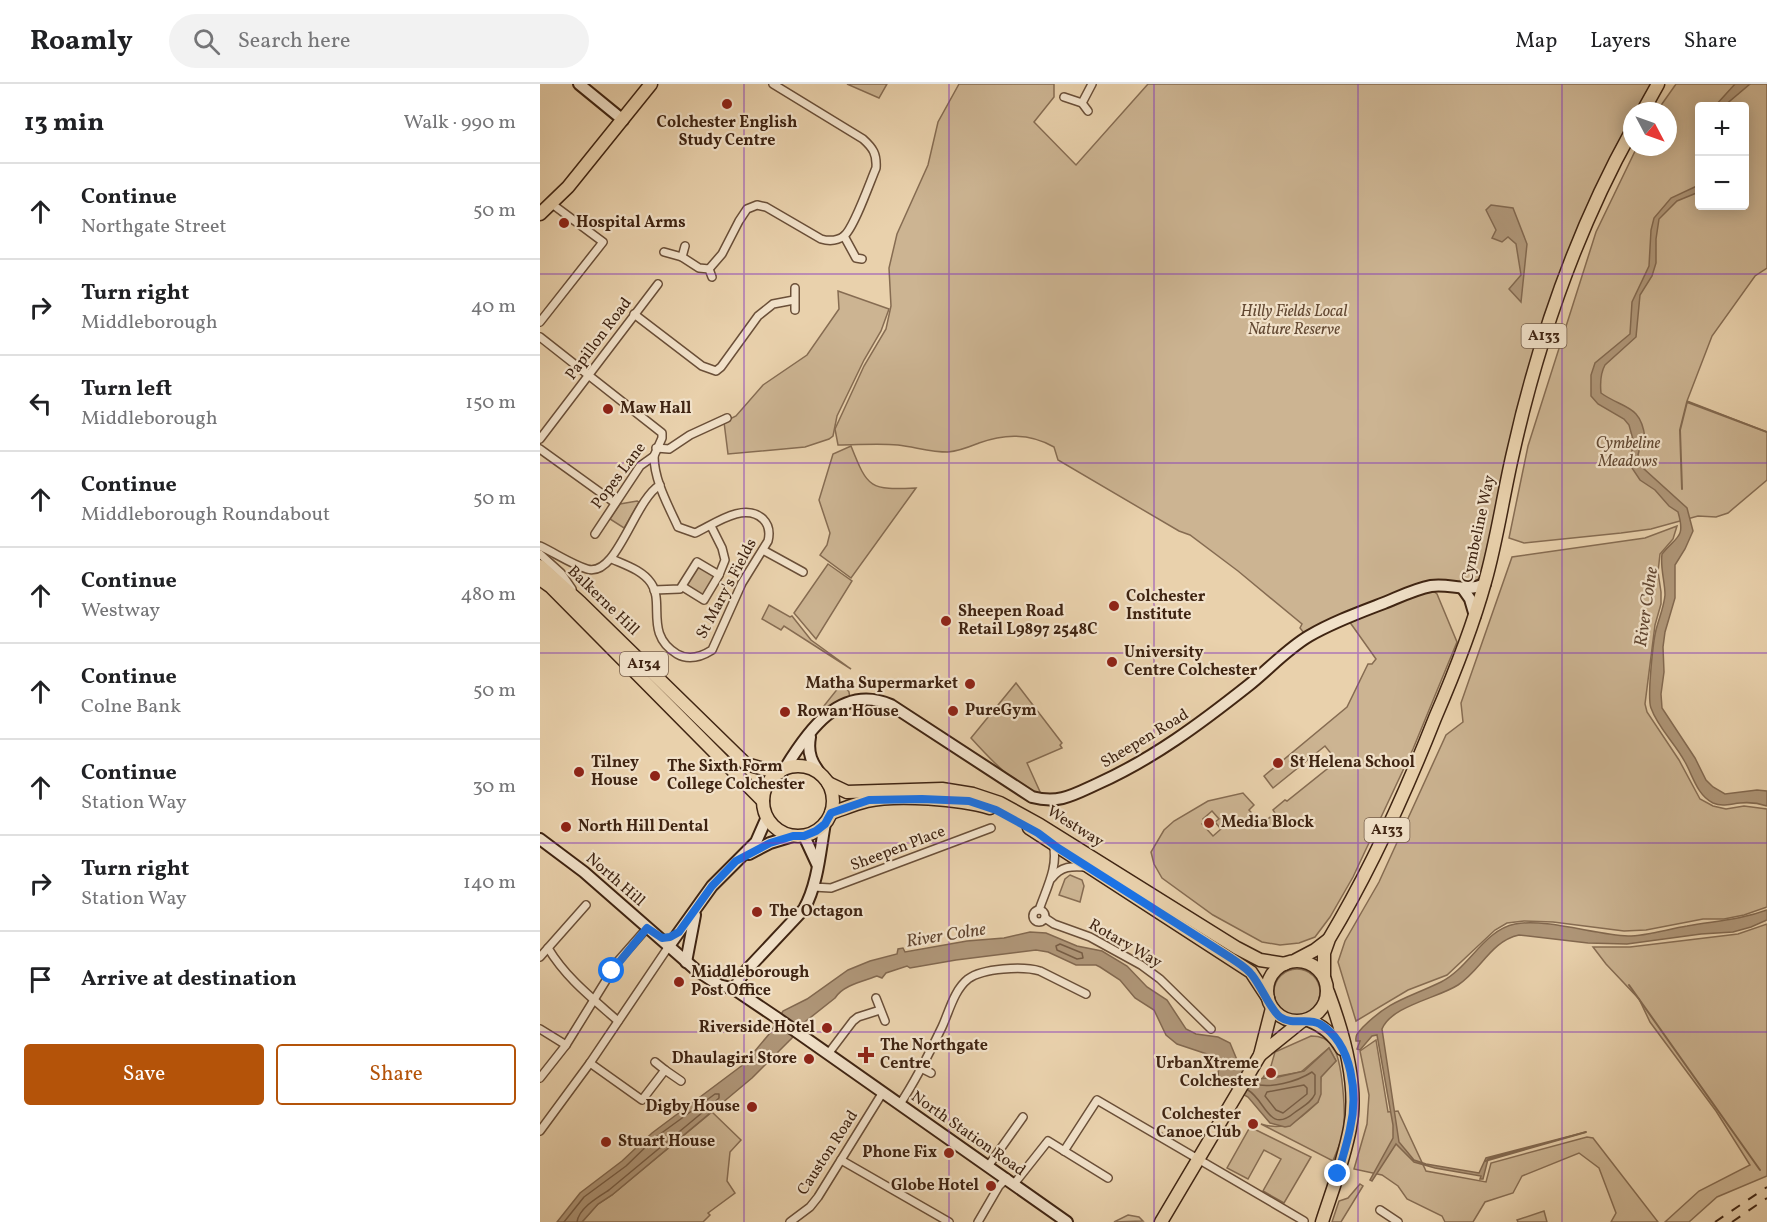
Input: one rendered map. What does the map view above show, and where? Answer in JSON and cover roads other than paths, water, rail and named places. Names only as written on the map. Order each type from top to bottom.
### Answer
[{"type":"main road","points":[[540,214],[552,204],[651,84]]},
{"type":"main road","points":[[1647,102],[1658,84]]},
{"type":"main road","name":"Cymbeline Way","points":[[1329,939],[1381,843],[1422,752],[1475,616],[1493,555],[1512,453],[1549,319],[1578,243],[1623,149]]},
{"type":"main road","name":"Balkerne Hill","points":[[540,566],[746,764],[782,771]]},
{"type":"main road","name":"Balkerne Hill","points":[[540,579],[581,616],[763,801]]},
{"type":"main road","name":"A134","points":[[782,771],[805,767],[825,779]]},
{"type":"main road","points":[[782,771],[768,784],[763,801],[767,817],[777,829],[798,836],[816,831],[828,818],[833,798],[825,779]]},
{"type":"main road","name":"Westway","points":[[825,779],[847,792],[942,789],[973,794],[1000,803],[1040,825],[1237,948],[1260,960],[1291,962]]},
{"type":"main road","name":"Westway","points":[[828,818],[869,800],[969,801],[996,810],[1038,833],[1251,972],[1270,1003]]},
{"type":"main road","name":"A133","points":[[1291,962],[1315,950],[1329,939]]},
{"type":"main road","name":"A133","points":[[1324,977],[1324,953],[1329,939]]},
{"type":"main road","points":[[1161,1222],[1260,1055],[1266,1035],[1270,979],[1277,969],[1291,962]]},
{"type":"main road","name":"A134","points":[[1291,962],[1313,965],[1324,977]]},
{"type":"main road","points":[[1322,1222],[1351,1127],[1353,1107],[1351,1080],[1341,1027],[1324,977]]},
{"type":"main road","points":[[1260,986],[1266,1035]]},
{"type":"main road","points":[[1260,1055],[1321,1010],[1328,992]]},
{"type":"main road","points":[[1270,1003],[1286,1019],[1305,1021],[1324,1028],[1337,1040],[1346,1055]]},
{"type":"main road","points":[[1278,1041],[1308,1028],[1324,1028]]},
{"type":"street","points":[[579,84],[623,120]]},
{"type":"street","points":[[709,269],[722,254],[747,209],[757,205],[766,207],[821,239],[835,240],[844,236],[849,231],[876,168],[877,158],[874,151],[863,140],[773,84]]},
{"type":"street","points":[[1082,103],[1092,84]]},
{"type":"street","points":[[1064,98],[1082,103],[1088,111]]},
{"type":"street","points":[[749,199],[753,207]]},
{"type":"street","points":[[540,322],[603,242],[552,204]]},
{"type":"street","points":[[844,236],[859,259],[849,265]]},
{"type":"street","points":[[682,257],[685,246]]},
{"type":"street","points":[[664,252],[682,257],[699,268],[709,269]]},
{"type":"street","points":[[709,269],[712,278]]},
{"type":"street","name":"Papillon Road","points":[[540,439],[658,284]]},
{"type":"street","points":[[795,288],[795,310]]},
{"type":"street","points":[[634,314],[702,366],[716,371],[758,316],[773,304],[794,300]]},
{"type":"street","points":[[540,338],[590,375]]},
{"type":"street","name":"Popes Lane","points":[[590,375],[662,433],[655,452],[640,466],[595,534]]},
{"type":"street","points":[[655,452],[669,449],[690,435],[727,417]]},
{"type":"street","points":[[540,449],[615,503]]},
{"type":"street","name":"St Mary's Fields","points":[[654,590],[659,633],[664,642],[680,656],[702,657],[712,650],[742,583],[768,541],[766,523],[756,514],[740,513],[695,533],[678,527],[660,485],[654,464],[655,452]]},
{"type":"street","points":[[540,546],[589,570],[601,568],[612,559],[644,501],[653,489],[660,485]]},
{"type":"street","points":[[683,587],[704,600],[725,560],[711,526]]},
{"type":"street","points":[[764,550],[793,562],[803,572]]},
{"type":"street","points":[[540,554],[561,573],[581,603]]},
{"type":"street","points":[[612,559],[643,574],[653,585],[654,590],[680,589],[697,562],[718,575]]},
{"type":"street","name":"Sheepen Road","points":[[782,771],[824,717],[839,705],[869,700],[886,703],[1032,797],[1047,801],[1061,800],[1127,771],[1153,755],[1200,724],[1307,637],[1331,624],[1432,586],[1463,589],[1485,584]]},
{"type":"street","points":[[1463,589],[1470,599],[1475,616]]},
{"type":"street","points":[[810,734],[808,749],[812,763],[825,779]]},
{"type":"street","points":[[540,1131],[590,1063],[712,886],[759,837],[767,817]]},
{"type":"street","points":[[734,989],[743,974],[804,909],[813,887],[828,818]]},
{"type":"street","name":"Sheepen Place","points":[[813,887],[831,888],[992,828]]},
{"type":"street","points":[[736,861],[770,843],[798,836],[818,864]]},
{"type":"street","name":"North Hill","points":[[540,839],[584,872],[686,962]]},
{"type":"street","points":[[1040,909],[1045,918],[1041,922],[1033,920],[1033,914],[1040,909],[1055,861],[1053,844]]},
{"type":"street","points":[[1048,885],[1061,869],[1089,867]]},
{"type":"street","points":[[540,957],[586,905]]},
{"type":"street","points":[[686,962],[689,938],[698,906]]},
{"type":"street","name":"Rotary Way","points":[[1045,918],[1054,924],[1090,936],[1141,965],[1160,979],[1211,1029]]},
{"type":"street","points":[[540,1078],[566,1046],[618,961],[647,928]]},
{"type":"street","points":[[658,937],[670,937],[679,932]]},
{"type":"street","points":[[548,948],[559,966],[618,1021]]},
{"type":"street","name":"North Station Road","points":[[686,962],[711,981],[734,989],[798,1032],[1067,1222]]},
{"type":"street","points":[[900,1104],[921,1068],[959,990],[970,978],[976,975],[1032,969],[1086,994]]},
{"type":"street","points":[[876,998],[885,1021]]},
{"type":"street","points":[[828,1054],[853,1021],[858,1017],[880,1010]]},
{"type":"street","points":[[540,1029],[566,1046]]},
{"type":"street","points":[[655,1062],[681,1081]]},
{"type":"street","points":[[590,1063],[642,1100],[665,1070]]},
{"type":"street","points":[[921,1068],[931,1073]]},
{"type":"street","name":"Causton Road","points":[[790,1222],[810,1207],[842,1160],[883,1092]]},
{"type":"street","points":[[1064,1151],[1097,1100],[1304,1221]]},
{"type":"street","points":[[989,1165],[1023,1117]]},
{"type":"street","points":[[978,1222],[999,1185],[1011,1181],[1048,1141],[1108,1178]]},
{"type":"street","points":[[842,1160],[950,1222]]},
{"type":"street","points":[[1380,1210],[1386,1219],[1398,1222]]},
{"type":"water","points":[[1735,84],[1750,84],[1729,102],[1719,102]]},
{"type":"water","points":[[1695,187],[1695,194],[1677,201],[1659,219],[1656,263],[1652,276],[1640,295],[1636,337],[1605,365],[1601,379],[1601,393],[1630,409],[1640,419],[1645,438],[1638,455],[1643,468],[1687,508],[1693,531],[1675,565],[1675,598],[1663,647],[1662,708],[1695,758],[1706,780],[1713,787],[1725,794],[1767,791],[1767,806],[1757,803],[1720,805],[1708,800],[1699,790],[1681,755],[1654,715],[1650,702],[1650,682],[1655,636],[1665,595],[1662,554],[1678,536],[1680,521],[1678,512],[1669,506],[1655,490],[1640,480],[1632,468],[1630,458],[1634,443],[1629,425],[1624,419],[1598,404],[1591,396],[1591,375],[1595,363],[1630,334],[1632,302],[1649,266],[1654,218],[1671,198]]},
{"type":"water","points":[[1491,205],[1513,208],[1527,244],[1521,302],[1509,289],[1521,275],[1516,244],[1508,237],[1502,242],[1492,238],[1496,230],[1486,210]]},
{"type":"water","points":[[1767,910],[1767,920],[1733,932],[1627,944],[1588,943],[1519,935],[1501,943],[1458,985],[1395,1014],[1382,1029],[1399,1142],[1414,1160],[1479,1173],[1486,1158],[1586,1132],[1488,1159],[1483,1179],[1480,1179],[1481,1176],[1414,1162],[1396,1144],[1372,1181],[1370,1180],[1393,1138],[1393,1125],[1377,1035],[1372,1036],[1360,1050],[1357,1049],[1360,1041],[1356,1041],[1357,1035],[1373,1018],[1391,1005],[1451,976],[1494,934],[1515,924],[1541,923],[1635,936],[1737,918]]},
{"type":"water","points":[[1030,932],[1046,933],[1077,946],[1102,951],[1127,966],[1147,987],[1167,1000],[1186,1029],[1196,1034],[1218,1037],[1230,1043],[1237,1060],[1237,1067],[1258,1079],[1304,1071],[1329,1048],[1336,1061],[1321,1077],[1321,1094],[1318,1102],[1290,1126],[1270,1123],[1248,1097],[1218,1080],[1219,1058],[1177,1044],[1166,1035],[1154,1010],[1135,998],[1120,980],[1096,965],[1076,965],[1048,952],[1036,950],[910,968],[907,966],[886,973],[882,978],[877,976],[843,990],[801,1025],[792,1038],[752,1078],[612,1195],[598,1204],[582,1222],[557,1222],[580,1193],[622,1161],[652,1133],[744,1064],[770,1033],[783,1011],[807,999],[848,970],[897,954],[898,949],[903,948],[905,952],[967,941],[1004,938]]},
{"type":"waterway","points":[[1682,489],[1680,430],[1687,402],[1767,432]]},
{"type":"waterway","points":[[1629,985],[1760,1170]]},
{"type":"waterway","points":[[1485,1161],[1586,1132]]},
{"type":"railway","points":[[1715,1222],[1767,1187]]},
{"type":"railway","points":[[1732,1222],[1767,1198]]},
{"type":"place","name":"Colchester English Study Centre","points":[[727,104]]},
{"type":"place","name":"Hospital Arms","points":[[564,223]]},
{"type":"place","name":"Maw Hall","points":[[608,409]]},
{"type":"place","name":"Colchester Institute","points":[[1114,606]]},
{"type":"place","name":"Sheepen Road Retail L9897 2548C","points":[[946,621]]},
{"type":"place","name":"University Centre Colchester","points":[[1112,662]]},
{"type":"place","name":"Matha Supermarket","points":[[970,684]]},
{"type":"place","name":"PureGym","points":[[953,711]]},
{"type":"place","name":"Rowan House","points":[[785,712]]},
{"type":"place","name":"St Helena School","points":[[1278,763]]},
{"type":"place","name":"Tilney House","points":[[579,772]]},
{"type":"place","name":"The Sixth Form College Colchester","points":[[655,776]]},
{"type":"place","name":"Media Block","points":[[1209,823]]},
{"type":"place","name":"North Hill Dental","points":[[566,827]]},
{"type":"place","name":"The Octagon","points":[[757,912]]},
{"type":"place","name":"Middleborough Post Office","points":[[679,982]]},
{"type":"place","name":"Riverside Hotel","points":[[827,1028]]},
{"type":"place","name":"The Northgate Centre","points":[[866,1055]]},
{"type":"place","name":"Dhaulagiri Store","points":[[809,1059]]},
{"type":"place","name":"UrbanXtreme Colchester","points":[[1271,1073]]},
{"type":"place","name":"Digby House","points":[[752,1107]]},
{"type":"place","name":"Colchester Canoe Club","points":[[1253,1124]]},
{"type":"place","name":"Stuart House","points":[[606,1142]]},
{"type":"place","name":"Phone Fix","points":[[949,1153]]},
{"type":"place","name":"Globe Hotel","points":[[991,1186]]},
{"type":"park label","name":"Hilly Fields Local Nature Reserve","points":[[1294,321]]},
{"type":"park label","name":"Cymbeline Meadows","points":[[1628,453]]},
{"type":"water label","name":"River Colne","points":[[1647,607]]},
{"type":"water label","name":"River Colne","points":[[946,936]]}]
